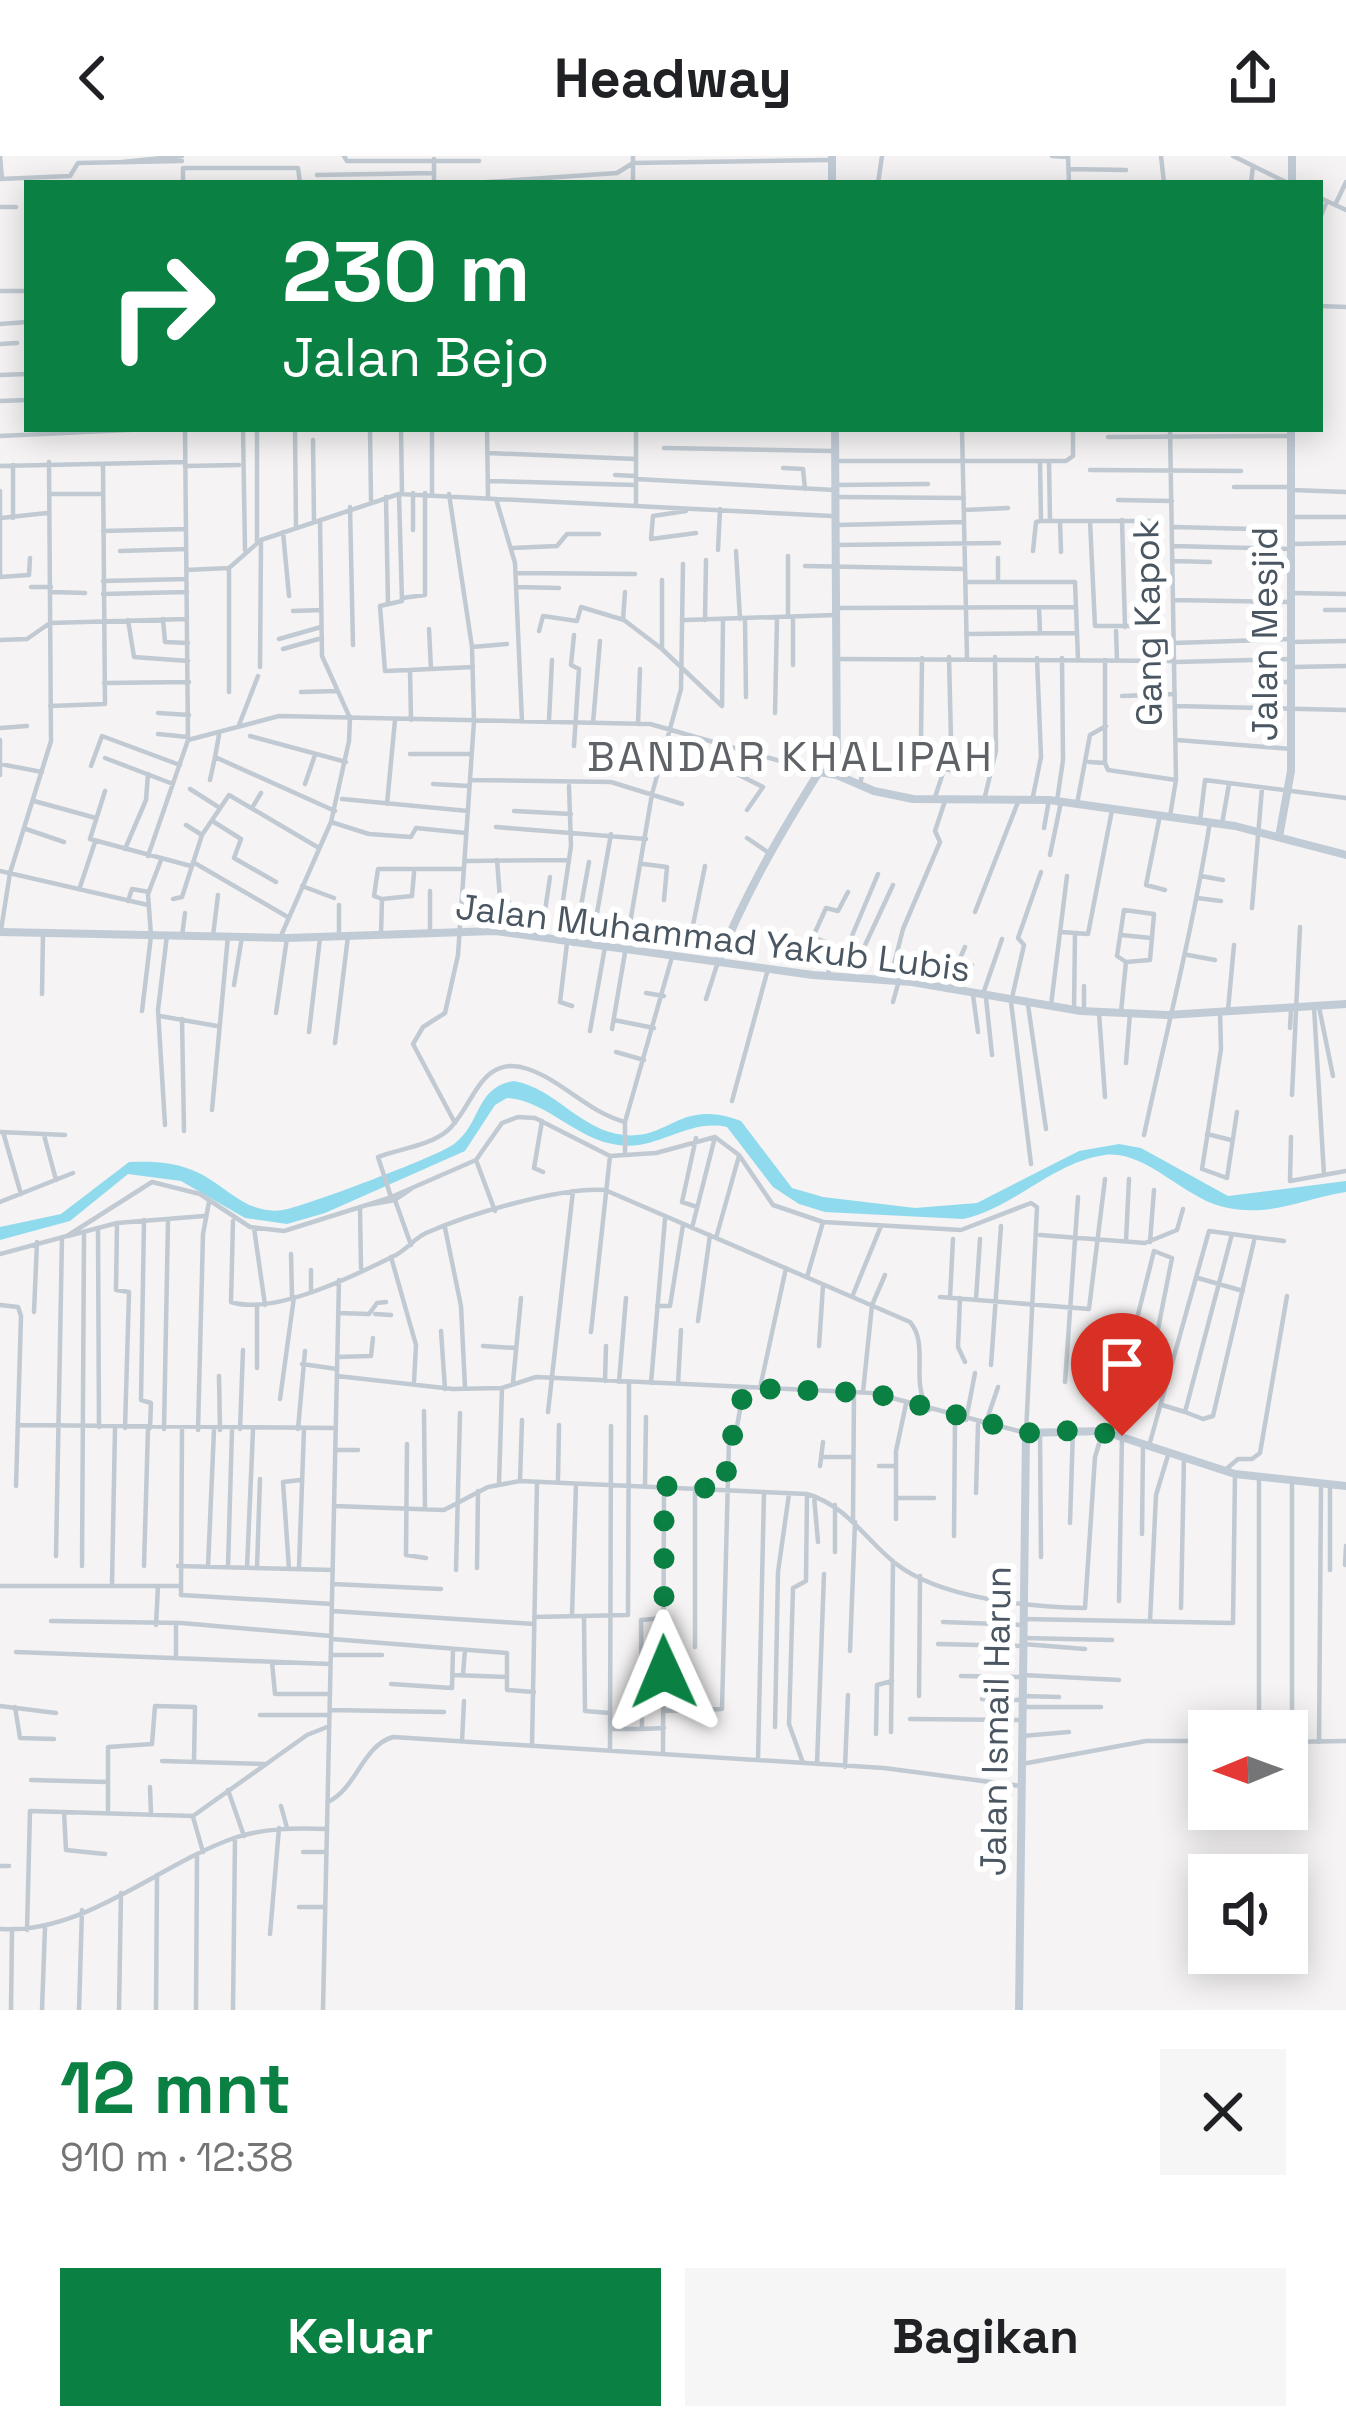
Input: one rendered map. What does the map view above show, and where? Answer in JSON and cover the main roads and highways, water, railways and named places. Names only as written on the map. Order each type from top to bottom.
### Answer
[{"type":"main road","name":"Jalan Mesjid","points":[[1279,836],[1291,749],[1291,432]]},
{"type":"main road","points":[[832,434],[837,775]]},
{"type":"main road","points":[[718,962],[769,853],[819,772],[939,801],[1056,800],[1205,821],[1346,855]]},
{"type":"main road","name":"Jalan Muhammad Yakub Lubis","points":[[0,932],[320,938],[460,930],[894,981],[1079,1011],[1170,1015],[1346,1004]]},
{"type":"main road","name":"Jalan Ismail Harun","points":[[1018,2010],[1026,1433],[1103,1431],[1229,1472],[1346,1486]]},
{"type":"water","points":[[514,1081],[542,1092],[594,1126],[624,1135],[653,1132],[703,1114],[741,1121],[792,1188],[823,1197],[915,1208],[977,1203],[1079,1151],[1119,1144],[1141,1148],[1228,1196],[1346,1181],[1346,1192],[1268,1209],[1237,1209],[1206,1201],[1134,1159],[1105,1155],[1068,1166],[999,1205],[963,1219],[825,1212],[799,1204],[773,1187],[727,1127],[699,1127],[646,1143],[618,1145],[589,1136],[536,1106],[507,1098],[495,1105],[465,1151],[325,1213],[287,1224],[245,1218],[181,1181],[128,1174],[70,1221],[0,1240],[0,1227],[61,1214],[129,1162],[166,1163],[192,1170],[259,1209],[295,1207],[454,1144],[492,1090]]},
{"type":"district","name":"BANDAR KHALIPAH","points":[[791,756]]}]
